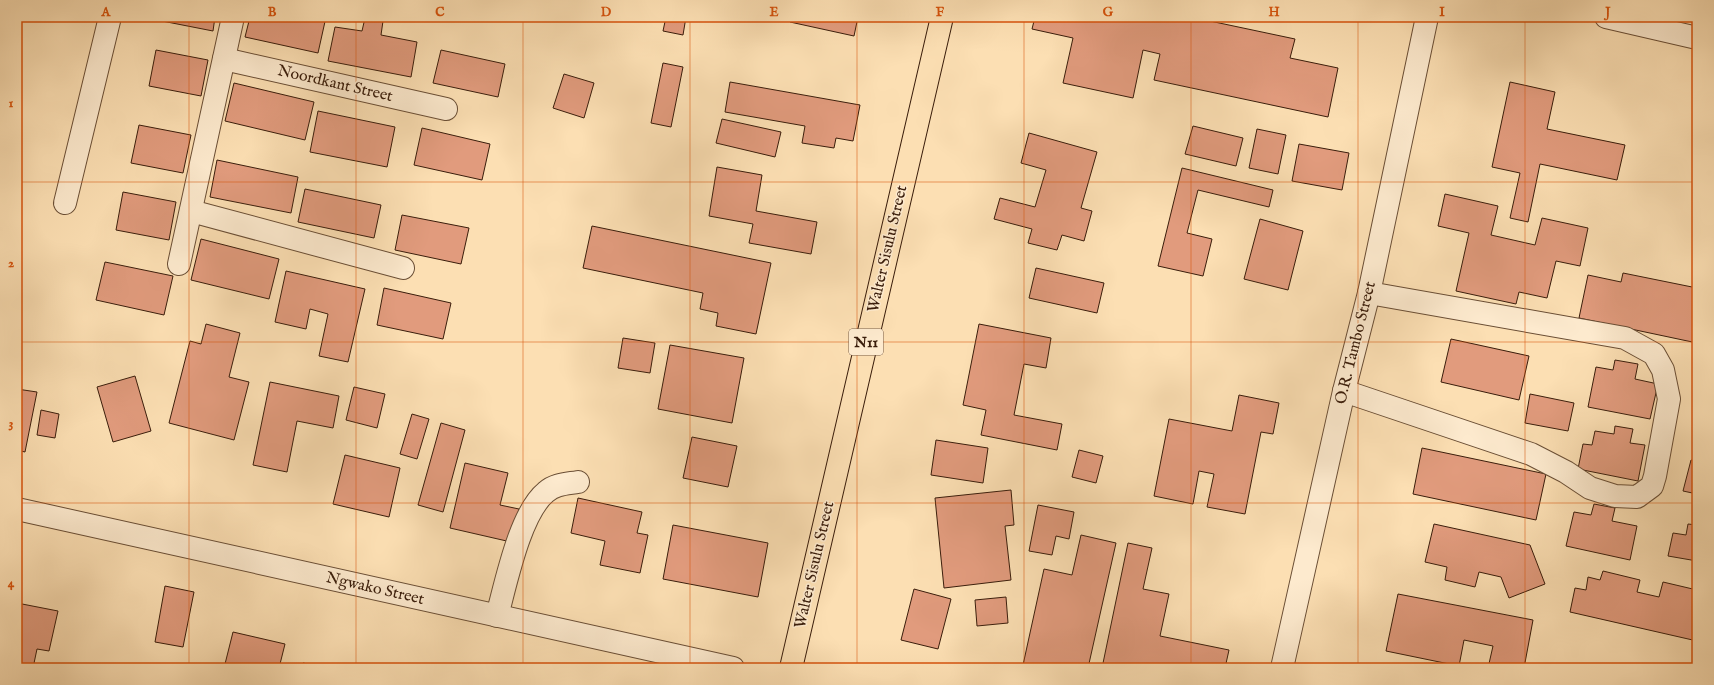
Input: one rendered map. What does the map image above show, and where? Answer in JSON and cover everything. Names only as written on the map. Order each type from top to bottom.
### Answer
[{"type":"highway","name":"Walter Sisulu Street","points":[[790,668],[942,17]]},
{"type":"street","points":[[65,204],[110,17]]},
{"type":"street","points":[[179,264],[233,17]]},
{"type":"street","name":"O.R. Tambo Street","points":[[1282,668],[1344,392],[1369,293],[1427,17]]},
{"type":"street","points":[[1606,17],[1697,38]]},
{"type":"street","name":"Noordkant Street","points":[[224,59],[446,109]]},
{"type":"street","points":[[191,211],[403,268]]},
{"type":"street","points":[[1344,392],[1532,454],[1566,472],[1590,488],[1615,496],[1637,497],[1652,486],[1655,476],[1669,399],[1663,370],[1654,354],[1625,338],[1369,293]]},
{"type":"street","points":[[497,616],[521,534],[536,503],[545,492],[556,485],[578,482]]},
{"type":"street","name":"Ngwako Street","points":[[17,509],[733,668]]},
{"type":"building","points":[[162,17],[215,17],[213,31],[162,21]]},
{"type":"building","points":[[250,17],[326,17],[318,53],[245,37]]},
{"type":"building","points":[[666,17],[686,17],[683,35],[663,31]]},
{"type":"building","points":[[791,17],[858,17],[854,36],[790,22]]},
{"type":"building","points":[[1035,17],[1191,17],[1295,39],[1290,58],[1338,68],[1328,117],[1154,80],[1160,54],[1143,50],[1133,98],[1063,83],[1073,38],[1032,29]]},
{"type":"building","points":[[365,18],[383,21],[381,35],[417,42],[411,77],[328,61],[335,27],[362,31]]},
{"type":"building","points":[[156,50],[208,60],[201,96],[149,86]]},
{"type":"building","points":[[441,50],[505,64],[498,97],[433,83]]},
{"type":"building","points":[[663,63],[683,67],[671,127],[651,123]]},
{"type":"building","points":[[564,74],[594,83],[584,118],[553,108]]},
{"type":"building","points":[[730,82],[860,105],[853,141],[836,138],[834,148],[802,143],[805,126],[725,112]]},
{"type":"building","points":[[1510,82],[1555,92],[1547,129],[1625,145],[1617,180],[1540,164],[1528,222],[1510,218],[1520,173],[1492,167]]},
{"type":"building","points":[[234,83],[314,102],[305,140],[225,121]]},
{"type":"building","points":[[318,111],[395,127],[387,167],[310,152]]},
{"type":"building","points":[[722,119],[781,132],[775,157],[716,143]]},
{"type":"building","points":[[139,125],[191,135],[183,173],[131,163]]},
{"type":"building","points":[[1193,126],[1243,138],[1236,166],[1185,154]]},
{"type":"building","points":[[422,128],[490,144],[482,180],[414,165]]},
{"type":"building","points":[[1257,129],[1286,135],[1278,174],[1249,168]]},
{"type":"building","points":[[1029,133],[1097,152],[1081,208],[1092,211],[1084,241],[1062,235],[1057,250],[1028,243],[1032,229],[994,219],[1000,198],[1035,207],[1046,170],[1021,163]]},
{"type":"building","points":[[1299,144],[1349,153],[1342,190],[1292,181]]},
{"type":"building","points":[[217,160],[298,177],[291,213],[210,197]]},
{"type":"building","points":[[717,167],[762,175],[756,211],[817,222],[811,254],[749,243],[753,224],[709,216]]},
{"type":"building","points":[[1182,168],[1273,190],[1269,207],[1198,190],[1187,233],[1212,239],[1203,276],[1158,266]]},
{"type":"building","points":[[305,189],[381,205],[374,238],[298,222]]},
{"type":"building","points":[[123,192],[176,202],[169,240],[116,230]]},
{"type":"building","points":[[1445,194],[1498,206],[1491,235],[1535,245],[1542,218],[1588,228],[1580,266],[1556,261],[1547,298],[1519,292],[1516,304],[1456,291],[1469,233],[1438,226]]},
{"type":"building","points":[[1694,198],[1697,198],[1697,246],[1695,246]]},
{"type":"building","points":[[402,215],[469,228],[461,264],[395,250]]},
{"type":"building","points":[[1260,219],[1303,231],[1288,290],[1244,279]]},
{"type":"building","points":[[592,226],[771,263],[756,334],[716,326],[718,313],[700,309],[703,293],[583,268]]},
{"type":"building","points":[[201,239],[279,259],[269,299],[191,280]]},
{"type":"building","points":[[105,262],[173,276],[164,315],[96,300]]},
{"type":"building","points":[[1036,268],[1104,283],[1097,313],[1029,298]]},
{"type":"building","points":[[286,271],[365,289],[348,362],[319,356],[328,314],[310,309],[306,329],[275,322]]},
{"type":"building","points":[[1623,273],[1697,288],[1697,343],[1579,318],[1588,275],[1621,282]]},
{"type":"building","points":[[384,288],[451,303],[443,339],[377,325]]},
{"type":"building","points":[[206,324],[240,333],[229,377],[249,382],[234,440],[169,423],[190,341],[201,344]]},
{"type":"building","points":[[979,324],[1051,338],[1046,368],[1024,364],[1014,415],[1062,424],[1057,450],[981,435],[986,410],[963,405]]},
{"type":"building","points":[[623,338],[655,343],[650,373],[618,368]]},
{"type":"building","points":[[1451,339],[1529,356],[1519,400],[1441,382]]},
{"type":"building","points":[[670,345],[744,358],[732,423],[658,409]]},
{"type":"building","points":[[1615,360],[1638,364],[1635,379],[1658,384],[1650,419],[1588,407],[1596,367],[1613,370]]},
{"type":"building","points":[[135,376],[151,431],[113,442],[97,387]]},
{"type":"building","points":[[270,382],[339,396],[333,428],[297,421],[287,472],[253,465]]},
{"type":"building","points":[[354,387],[385,394],[377,428],[346,420]]},
{"type":"building","points":[[17,389],[37,392],[25,452],[17,450]]},
{"type":"building","points":[[1530,394],[1574,403],[1568,431],[1525,423]]},
{"type":"building","points":[[1239,395],[1279,403],[1273,434],[1261,432],[1245,514],[1207,507],[1214,474],[1199,471],[1193,504],[1154,496],[1169,419],[1232,431]]},
{"type":"building","points":[[41,410],[59,414],[55,438],[37,435]]},
{"type":"building","points":[[412,414],[429,419],[417,459],[400,454]]},
{"type":"building","points":[[441,423],[465,430],[443,512],[418,505]]},
{"type":"building","points":[[1615,426],[1633,429],[1630,443],[1645,445],[1638,481],[1578,469],[1583,444],[1592,445],[1595,431],[1614,434]]},
{"type":"building","points":[[692,437],[737,446],[728,487],[683,478]]},
{"type":"building","points":[[936,440],[988,448],[983,483],[931,475]]},
{"type":"building","points":[[1422,448],[1546,474],[1536,520],[1413,494]]},
{"type":"building","points":[[1079,450],[1103,456],[1096,483],[1072,477]]},
{"type":"building","points":[[345,455],[400,468],[389,517],[333,504]]},
{"type":"building","points":[[1691,460],[1697,461],[1697,494],[1683,491]]},
{"type":"building","points":[[465,463],[508,473],[500,505],[519,509],[511,542],[450,528]]},
{"type":"building","points":[[1011,490],[1014,525],[1005,526],[1011,580],[944,588],[935,498]]},
{"type":"building","points":[[578,498],[642,512],[637,533],[648,535],[640,573],[600,565],[605,541],[571,533]]},
{"type":"building","points":[[1594,504],[1615,508],[1612,521],[1637,526],[1630,560],[1566,546],[1574,512],[1591,515]]},
{"type":"building","points":[[1038,505],[1074,512],[1069,539],[1056,536],[1052,555],[1029,551]]},
{"type":"building","points":[[1434,524],[1530,545],[1545,584],[1509,598],[1501,577],[1479,572],[1475,587],[1445,580],[1447,567],[1425,562]]},
{"type":"building","points":[[1688,524],[1697,525],[1697,561],[1668,556],[1673,533],[1686,535]]},
{"type":"building","points":[[673,525],[768,543],[758,597],[663,579]]},
{"type":"building","points":[[1081,535],[1116,543],[1088,668],[1037,668],[1023,665],[1044,569],[1072,575]]},
{"type":"building","points":[[1128,543],[1152,548],[1143,589],[1169,594],[1160,636],[1229,650],[1225,668],[1102,668]]},
{"type":"building","points":[[1603,571],[1640,580],[1637,592],[1659,597],[1663,582],[1697,590],[1697,641],[1570,612],[1575,588],[1586,590],[1588,577],[1600,580]]},
{"type":"building","points":[[165,586],[194,592],[183,647],[155,642]]},
{"type":"building","points":[[914,589],[951,599],[938,649],[901,640]]},
{"type":"building","points":[[1398,594],[1533,620],[1524,668],[1488,668],[1493,646],[1464,640],[1459,666],[1386,651]]},
{"type":"building","points":[[1006,597],[1008,623],[977,626],[975,600]]},
{"type":"building","points":[[17,603],[58,611],[49,651],[37,649],[33,668],[17,668]]},
{"type":"building","points":[[233,632],[285,644],[279,668],[224,668]]},
{"type":"building","points":[[303,663],[328,668],[302,668]]}]
